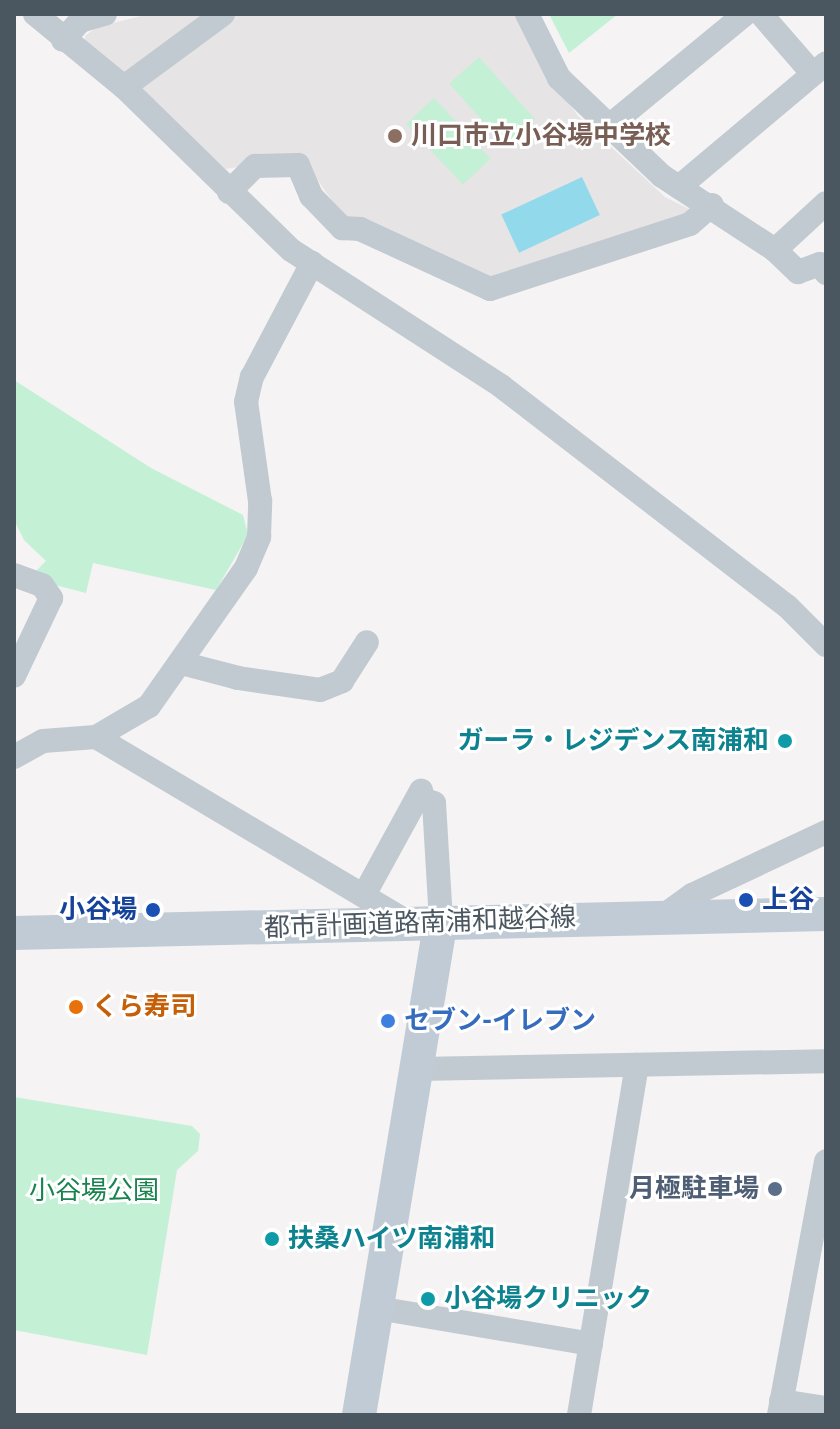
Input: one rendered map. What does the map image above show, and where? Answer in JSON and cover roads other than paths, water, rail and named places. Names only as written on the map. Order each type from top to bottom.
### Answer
[{"type":"street","points":[[35,14],[124,87],[229,192],[312,263],[501,386],[787,606],[826,645]]},
{"type":"street","points":[[63,40],[80,21],[105,14]]},
{"type":"street","points":[[124,87],[223,14]]},
{"type":"street","points":[[527,14],[559,78],[608,127],[679,187],[712,205],[775,250],[798,272],[824,265]]},
{"type":"street","points":[[608,127],[745,14]]},
{"type":"street","points":[[679,187],[820,69],[761,14]]},
{"type":"street","points":[[229,192],[255,166],[298,165],[311,196],[342,228],[360,229],[490,289],[690,224],[712,205]]},
{"type":"street","points":[[775,250],[826,203]]},
{"type":"street","points":[[14,757],[43,741],[96,737],[149,706],[246,568],[259,537],[260,501],[246,402],[252,377],[312,263]]},
{"type":"street","points":[[14,575],[42,585],[51,598],[14,676]]},
{"type":"street","points":[[181,663],[252,681],[320,690],[342,681],[367,642]]},
{"type":"street","points":[[96,737],[258,837],[407,922]]},
{"type":"street","points":[[359,1415],[441,922],[434,803],[419,794],[364,895]]},
{"type":"street","points":[[663,916],[692,895],[826,832]]},
{"type":"street","name":"都市計画道路南浦和越谷線","points":[[14,933],[826,914]]},
{"type":"street","points":[[418,1069],[826,1061]]},
{"type":"street","points":[[579,1415],[637,1065]]},
{"type":"street","points":[[826,1161],[780,1408],[826,1408]]},
{"type":"street","points":[[377,1308],[591,1344]]},
{"type":"water","points":[[582,177],[600,215],[519,253],[501,215]]},
{"type":"place","name":"川口市立小谷場中学校","points":[[395,136]]},
{"type":"place","name":"ガーラ・レジデンス南浦和","points":[[785,741]]},
{"type":"place","name":"上谷","points":[[746,900]]},
{"type":"place","name":"小谷場","points":[[153,910]]},
{"type":"place","name":"くら寿司","points":[[76,1007]]},
{"type":"place","name":"セブン-イレブン","points":[[388,1021]]},
{"type":"place","name":"月極駐車場","points":[[775,1189]]},
{"type":"place","name":"扶桑ハイツ南浦和","points":[[272,1239]]},
{"type":"place","name":"小谷場クリニック","points":[[428,1299]]},
{"type":"park label","name":"小谷場公園","points":[[94,1191]]}]
